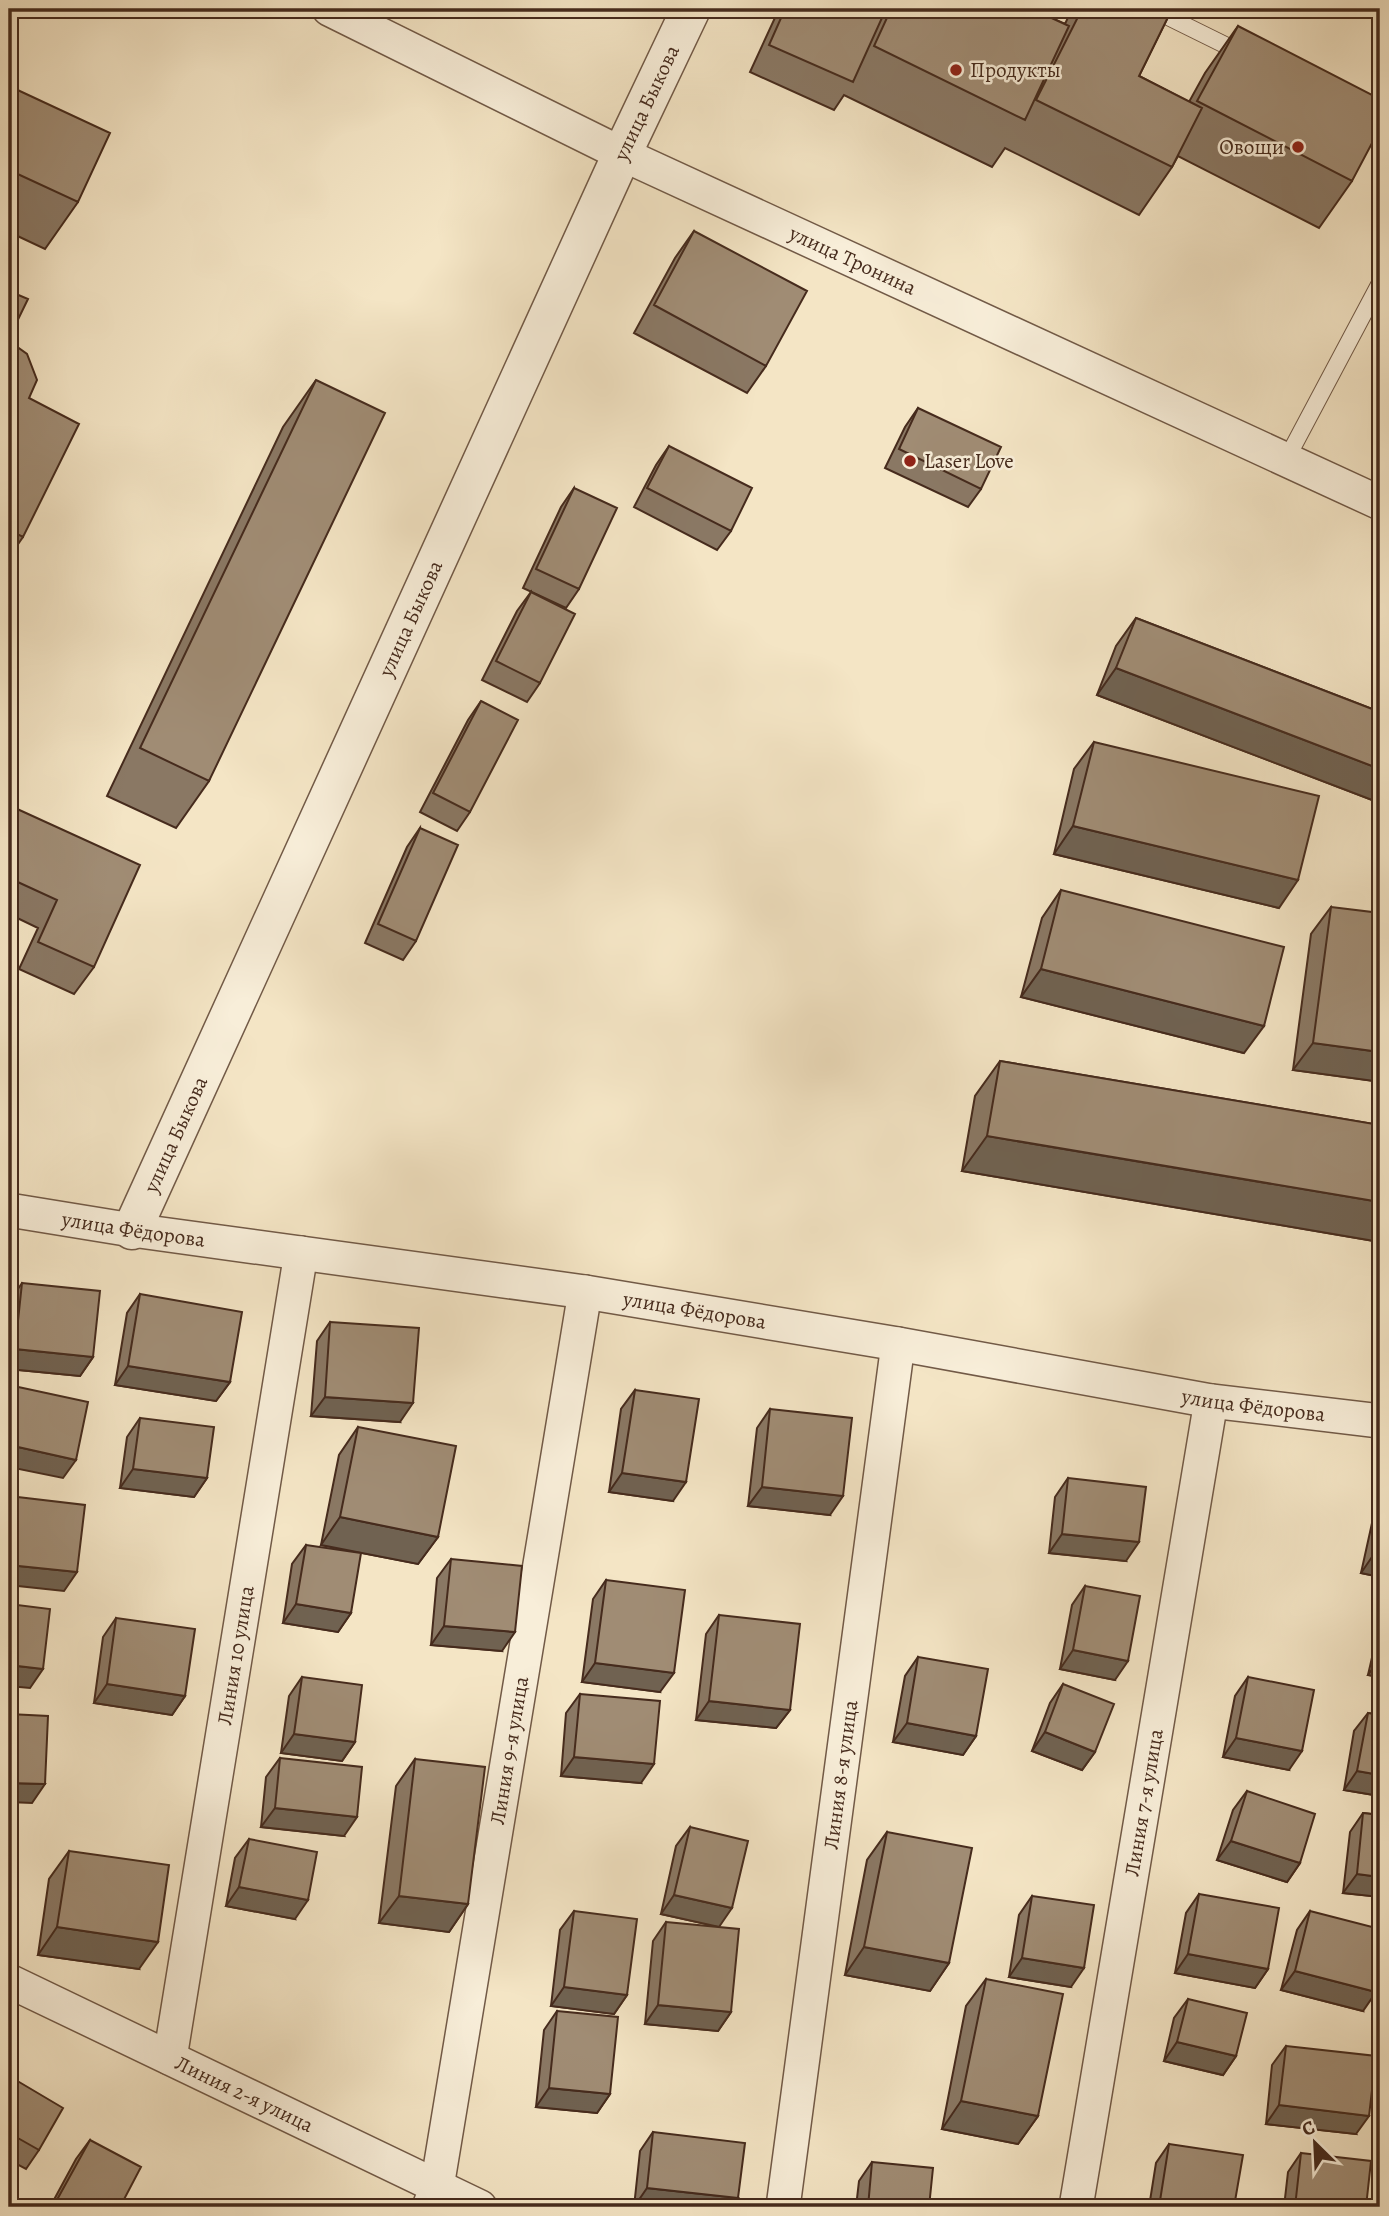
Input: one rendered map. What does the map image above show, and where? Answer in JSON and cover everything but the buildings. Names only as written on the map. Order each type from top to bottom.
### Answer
[{"type":"street","name":"улица Тронина","points":[[329,9],[622,154],[1380,503]]},
{"type":"street","name":"улица Быкова","points":[[132,1230],[622,154],[691,9]]},
{"type":"street","name":"улица Фёдорова","points":[[9,1213],[585,1292],[898,1344],[1211,1401],[1380,1421]]},
{"type":"street","name":"Линия 10 улица","points":[[170,2058],[301,1253]]},
{"type":"street","name":"Линия 9-я улица","points":[[433,2197],[585,1292]]},
{"type":"street","name":"Линия 8-я улица","points":[[783,2207],[898,1344]]},
{"type":"street","name":"Линия 7-я улица","points":[[1076,2207],[1211,1401]]},
{"type":"street","name":"Линия 2-я улица","points":[[9,1981],[170,2058],[433,2197],[481,2207]]},
{"type":"lane","points":[[1152,9],[1224,45]]},
{"type":"lane","points":[[1286,460],[1380,283]]},
{"type":"place","name":"Продукты","points":[[956,70]]},
{"type":"place","name":"Овощи","points":[[1298,147]]},
{"type":"place","name":"Laser Love","points":[[910,461]]}]
